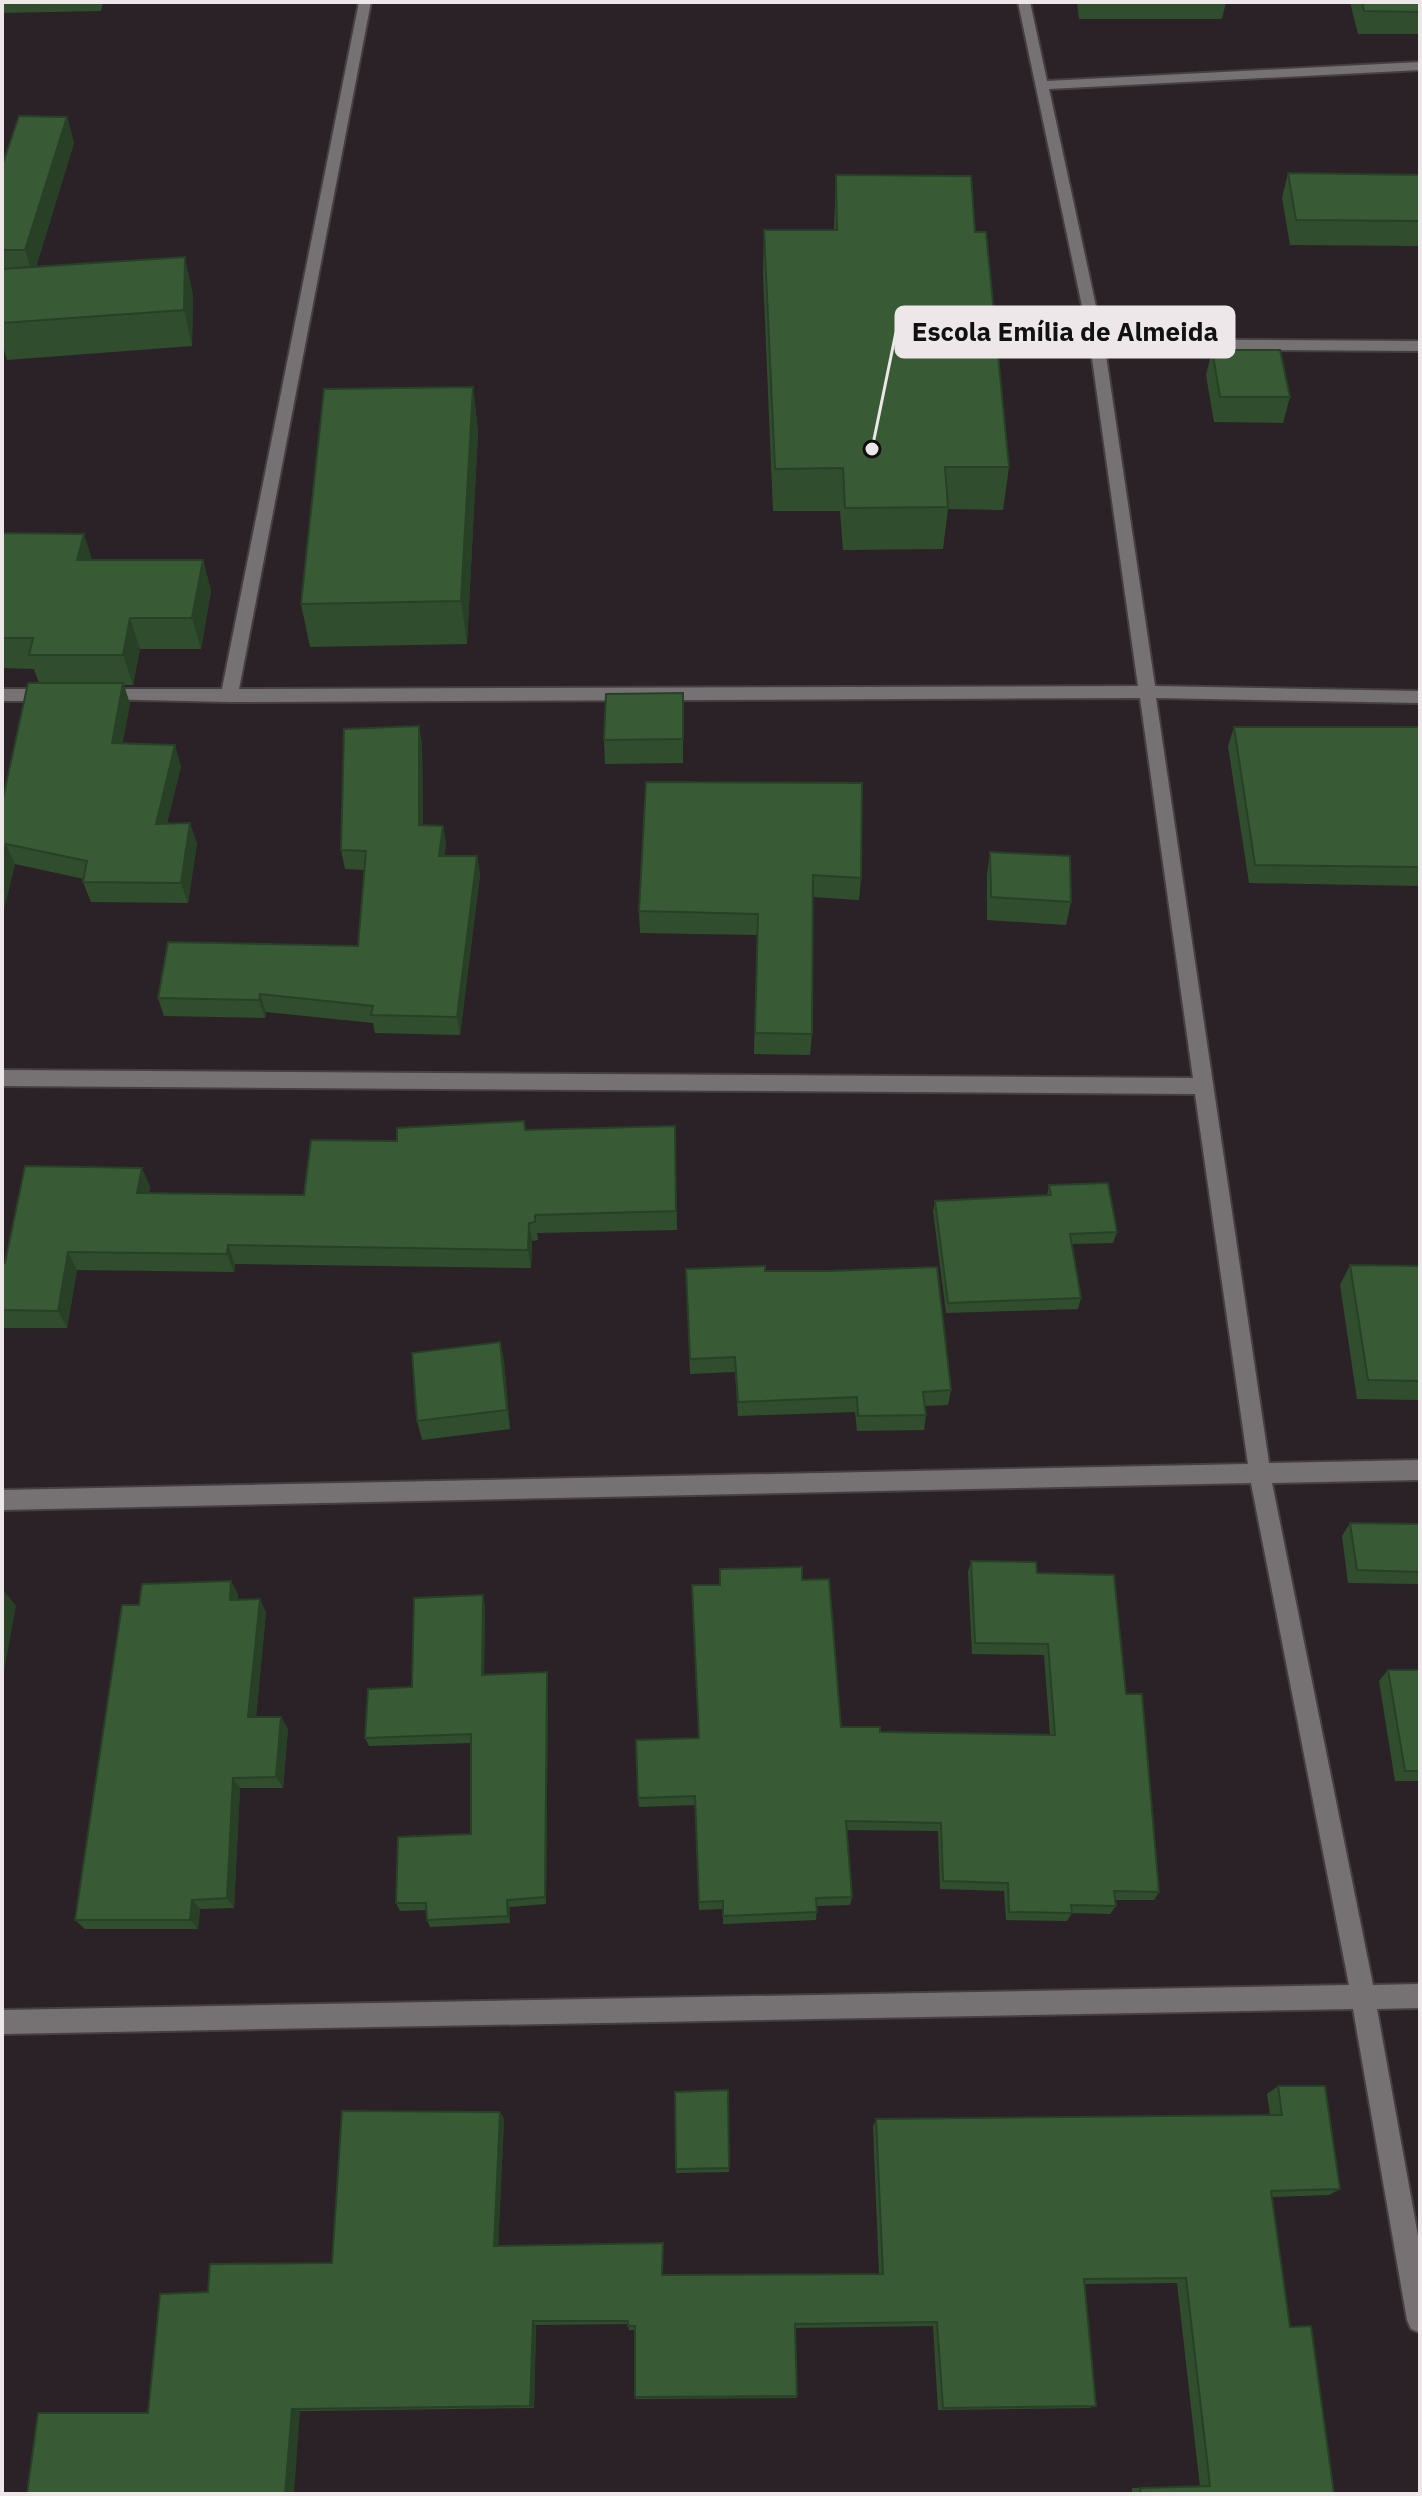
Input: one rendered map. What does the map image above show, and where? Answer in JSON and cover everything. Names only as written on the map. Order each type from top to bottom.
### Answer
[{"type":"street","points":[[229,696],[365,2]]},
{"type":"street","points":[[1024,2],[1097,344],[1260,1476],[1363,1996],[1420,2320]]},
{"type":"street","points":[[1041,85],[1420,66]]},
{"type":"street","points":[[1097,344],[1420,346]]},
{"type":"street","points":[[2,695],[1149,692],[1420,697]]},
{"type":"street","points":[[2,1078],[1205,1086]]},
{"type":"street","points":[[2,1500],[1260,1476],[1420,1470]]},
{"type":"street","points":[[2,2022],[1420,1996]]},
{"type":"building","points":[[1362,2],[1420,2],[1420,12],[1364,11]]},
{"type":"building","points":[[19,116],[67,117],[25,250],[2,250],[2,166]]},
{"type":"building","points":[[1288,173],[1420,175],[1420,221],[1296,220]]},
{"type":"building","points":[[836,175],[971,176],[975,232],[986,232],[1009,467],[945,467],[948,507],[845,508],[843,468],[775,469],[764,230],[837,230]]},
{"type":"building","points":[[185,257],[184,310],[2,323],[2,269]]},
{"type":"building","points":[[1212,350],[1280,350],[1290,397],[1220,397]]},
{"type":"building","points":[[473,387],[461,601],[301,604],[324,389]]},
{"type":"building","points":[[2,533],[84,534],[77,560],[203,560],[192,618],[130,618],[123,655],[29,655],[33,638],[2,638]]},
{"type":"building","points":[[28,683],[123,683],[112,743],[175,745],[156,824],[190,823],[181,883],[83,882],[87,861],[6,844],[2,860],[2,803]]},
{"type":"building","points":[[683,693],[683,739],[604,740],[606,694]]},
{"type":"building","points":[[419,726],[419,825],[443,826],[439,856],[477,856],[457,1017],[371,1015],[373,1006],[260,994],[259,1000],[158,998],[168,942],[358,946],[366,851],[341,850],[344,729]]},
{"type":"building","points":[[1234,727],[1420,727],[1420,867],[1255,865]]},
{"type":"building","points":[[646,782],[862,783],[861,878],[813,875],[812,1034],[755,1033],[758,914],[639,911]]},
{"type":"building","points":[[990,852],[1070,856],[1071,902],[991,897]]},
{"type":"building","points":[[524,1121],[525,1130],[675,1126],[676,1211],[535,1215],[535,1222],[529,1223],[528,1250],[228,1245],[227,1254],[68,1252],[58,1311],[2,1310],[2,1263],[5,1263],[25,1166],[142,1168],[137,1193],[304,1195],[311,1140],[397,1141],[397,1128]]},
{"type":"building","points":[[1108,1183],[1117,1232],[1070,1234],[1081,1298],[948,1303],[935,1201],[1051,1195],[1049,1185]]},
{"type":"building","points":[[1350,1265],[1420,1266],[1420,1381],[1368,1380]]},
{"type":"building","points":[[765,1266],[765,1271],[937,1267],[951,1390],[923,1392],[926,1415],[858,1416],[857,1397],[738,1402],[735,1357],[690,1359],[686,1269]]},
{"type":"building","points":[[500,1342],[507,1410],[417,1421],[412,1353]]},
{"type":"building","points":[[1350,1523],[1420,1524],[1420,1572],[1357,1570]]},
{"type":"building","points":[[971,1561],[1036,1562],[1037,1573],[1114,1575],[1126,1694],[1142,1694],[1159,1892],[1114,1891],[1116,1906],[1071,1905],[1072,1913],[1009,1912],[1008,1883],[943,1881],[941,1823],[846,1821],[852,1897],[816,1898],[817,1912],[723,1916],[723,1901],[699,1902],[695,1796],[638,1798],[636,1740],[699,1738],[692,1585],[720,1585],[720,1569],[802,1567],[802,1580],[829,1579],[841,1727],[880,1727],[880,1732],[1055,1735],[1048,1644],[975,1643]]},
{"type":"building","points":[[231,1581],[230,1600],[260,1599],[248,1717],[281,1717],[276,1777],[233,1778],[227,1898],[192,1900],[190,1920],[75,1920],[122,1605],[139,1605],[142,1584]]},
{"type":"building","points":[[483,1595],[482,1675],[547,1672],[545,1897],[507,1900],[508,1916],[427,1920],[426,1903],[396,1903],[398,1837],[471,1834],[471,1734],[365,1738],[368,1689],[412,1687],[414,1598]]},
{"type":"building","points":[[1388,1670],[1420,1670],[1420,1771],[1405,1771]]},
{"type":"building","points":[[1278,2086],[1325,2086],[1340,2189],[1271,2191],[1290,2327],[1311,2326],[1334,2494],[1141,2494],[1140,2488],[1210,2486],[1186,2278],[1084,2279],[1096,2406],[943,2408],[937,2322],[795,2324],[797,2396],[635,2397],[635,2326],[628,2326],[628,2321],[533,2321],[530,2406],[292,2409],[285,2494],[27,2494],[38,2413],[148,2413],[160,2294],[208,2292],[210,2264],[332,2263],[342,2111],[500,2112],[494,2246],[663,2243],[662,2275],[883,2274],[876,2119],[1282,2115]]},
{"type":"building","points":[[728,2090],[729,2168],[676,2169],[675,2092]]},
{"type":"place","name":"Escola Emília de Almeida","points":[[872,449]]}]
